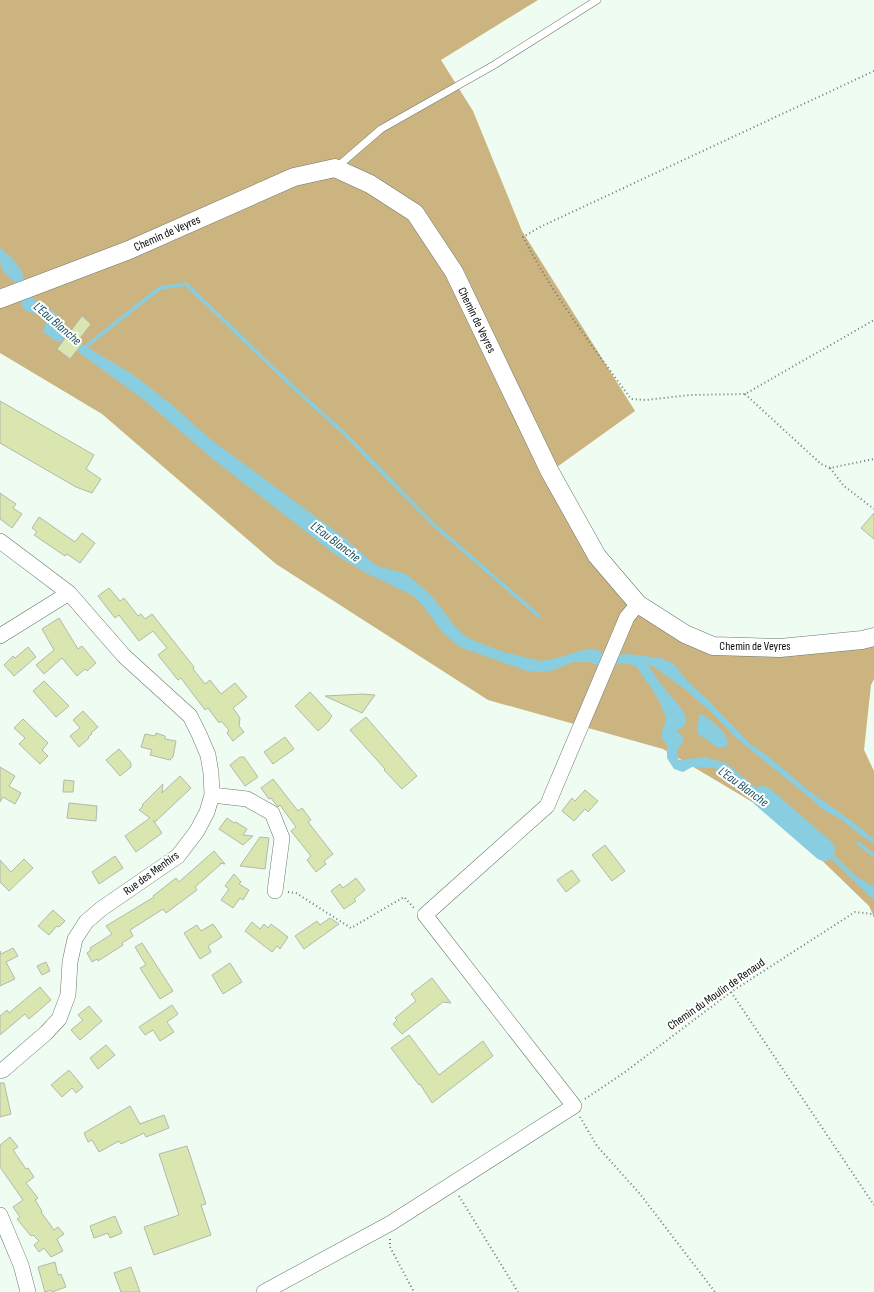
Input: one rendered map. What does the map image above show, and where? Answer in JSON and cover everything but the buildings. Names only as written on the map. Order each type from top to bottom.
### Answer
[{"type":"street","name":"Chemin de Veyres","points":[[8,297],[129,250],[294,177],[335,168],[370,184],[415,213],[454,272],[550,472],[596,556],[638,604],[685,634],[713,646],[780,648],[862,640],[874,637]]},
{"type":"street","name":"Rue des Menhirs","points":[[0,541],[69,593],[124,656],[190,716],[208,755],[212,795],[207,812],[197,831],[178,856],[101,908],[86,922],[75,939],[70,962],[68,995],[59,1019],[41,1037],[0,1071]]},
{"type":"street","points":[[0,636],[69,593]]},
{"type":"street","points":[[264,1292],[391,1223],[574,1106],[425,915],[547,806],[627,617],[638,604]]},
{"type":"street","points":[[212,795],[247,799],[272,813],[282,838],[275,891]]},
{"type":"street","points":[[0,1215],[21,1265],[28,1292]]},
{"type":"lane","points":[[335,168],[381,129],[494,65],[598,0]]},
{"type":"path","points":[[874,71],[540,227],[523,237],[534,257],[585,336],[631,399],[646,400],[690,395],[745,394],[874,320]]},
{"type":"path","points":[[745,394],[821,464],[830,468],[844,486],[874,509]]},
{"type":"path","points":[[830,468],[874,459]]},
{"type":"path","points":[[275,891],[296,893],[351,928],[404,897],[418,912],[425,915]]},
{"type":"path","name":"Chemin du Moulin de Renaud","points":[[574,1106],[624,1072],[731,992],[855,912],[872,914],[874,916]]},
{"type":"path","points":[[731,992],[874,1206]]},
{"type":"path","points":[[574,1106],[597,1146],[640,1194],[715,1292]]},
{"type":"path","points":[[452,1185],[518,1292]]},
{"type":"path","points":[[391,1223],[390,1247],[414,1292]]},
{"type":"shaded area","points":[[0,0],[538,0],[441,60],[473,111],[522,231],[635,411],[550,472],[638,604],[713,646],[874,637],[874,679],[871,685],[864,750],[874,771],[874,917],[869,906],[776,816],[663,749],[488,700],[276,564],[102,414],[0,353]]},
{"type":"water","points":[[0,248],[12,258],[21,270],[30,296],[39,304],[54,312],[70,331],[61,342],[56,341],[43,332],[46,321],[44,316],[28,312],[23,307],[19,288],[1,267]]},
{"type":"water","points":[[82,344],[132,374],[171,404],[210,439],[346,539],[375,565],[406,574],[431,595],[457,629],[472,640],[504,652],[540,661],[553,659],[587,649],[597,650],[607,656],[628,654],[661,658],[674,664],[687,681],[708,700],[749,743],[769,757],[808,790],[874,839],[874,843],[820,807],[736,738],[711,712],[686,690],[650,664],[649,666],[657,678],[684,712],[686,723],[676,732],[680,733],[684,739],[677,751],[678,759],[704,757],[726,763],[808,830],[857,877],[873,886],[874,900],[795,824],[763,798],[731,777],[714,768],[692,767],[683,772],[674,769],[667,758],[667,745],[662,738],[666,719],[664,712],[656,695],[636,666],[623,663],[603,667],[589,662],[573,662],[554,670],[544,672],[527,671],[460,647],[443,633],[420,602],[410,594],[366,573],[336,555],[214,460],[144,400],[77,351]]},
{"type":"water","points":[[702,714],[718,726],[724,733],[728,742],[726,747],[717,747],[697,733],[699,715]]},
{"type":"waterway","name":"L'Eau Blanche","points":[[85,347],[160,288],[186,284],[294,388],[343,432],[433,524],[539,616]]},
{"type":"waterway","name":"L'Eau Blanche","points":[[763,797],[824,850]]},
{"type":"waterway","name":"L'Eau Blanche","points":[[858,843],[874,856]]}]
